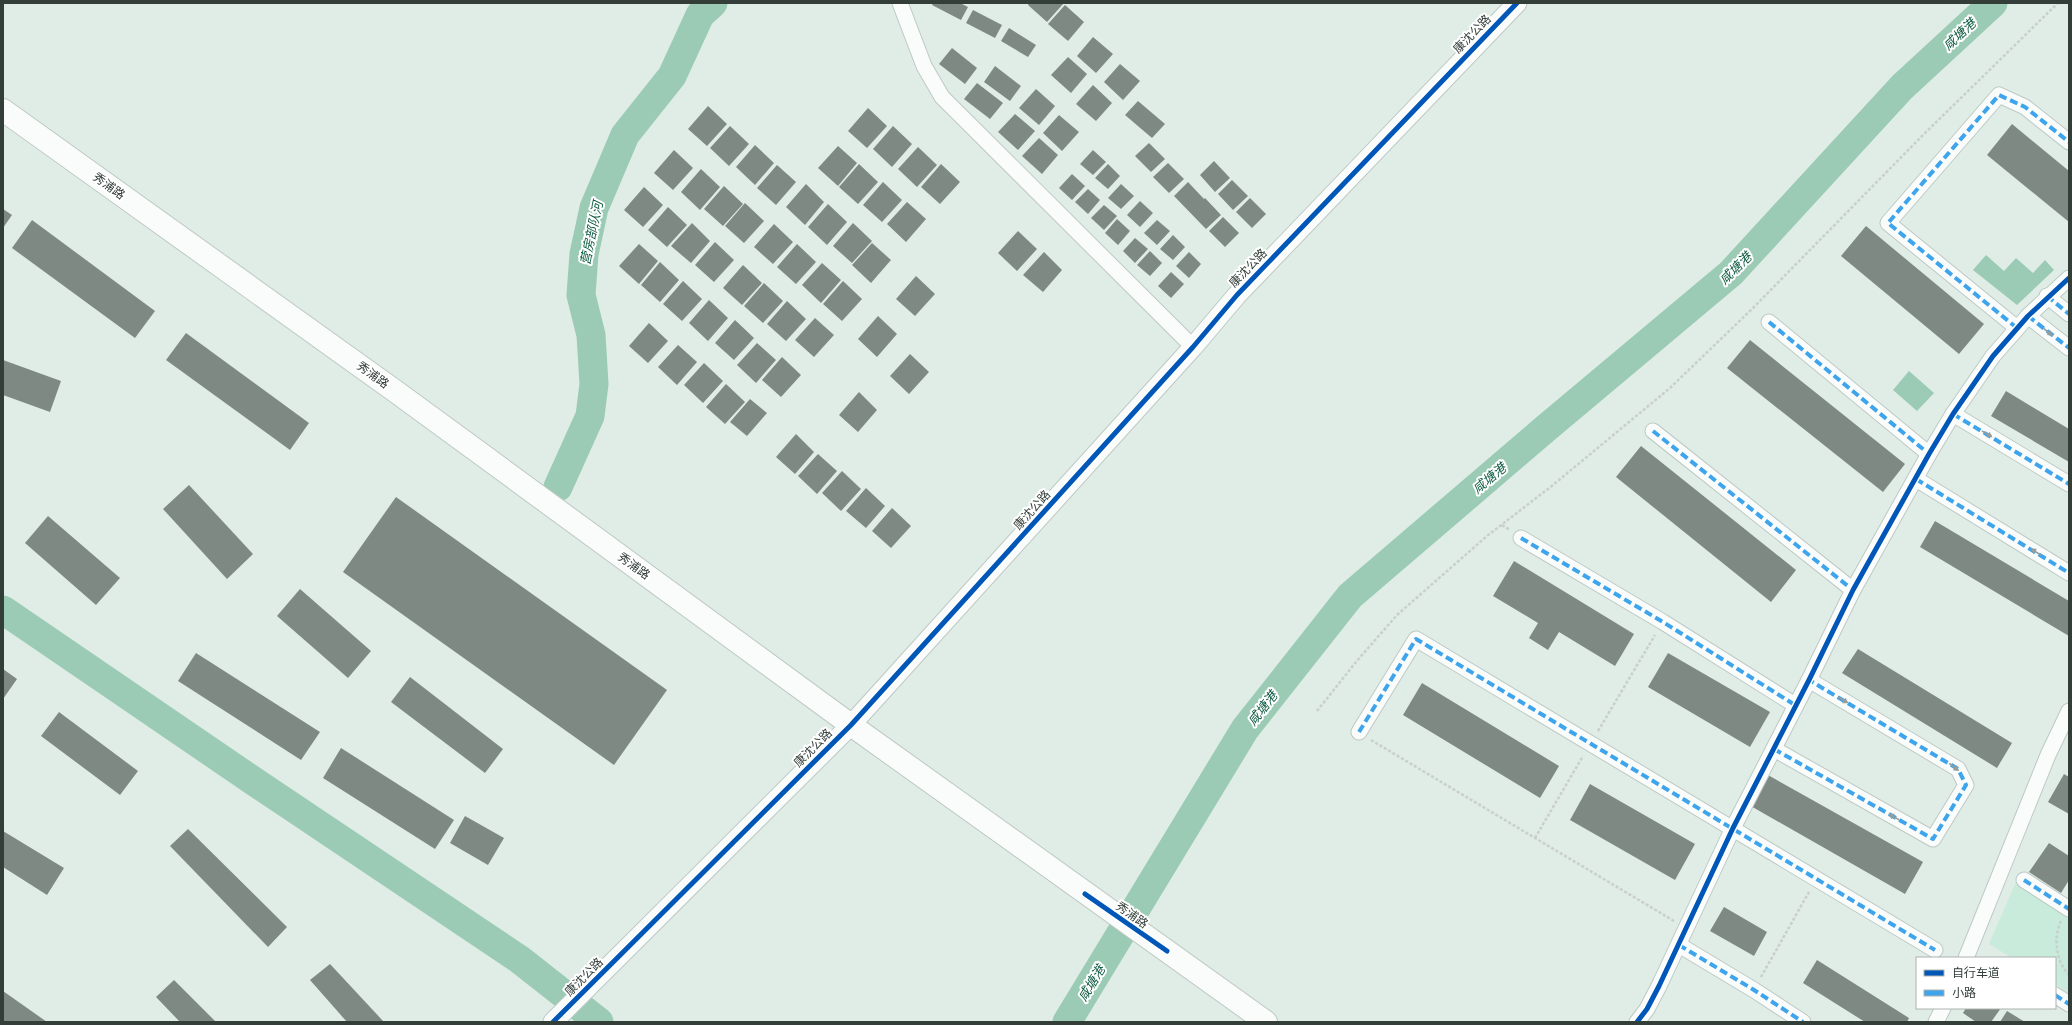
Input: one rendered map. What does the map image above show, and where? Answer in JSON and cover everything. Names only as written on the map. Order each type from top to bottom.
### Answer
[{"type":"main road","name":"秀浦路","points":[[3,110],[395,390],[851,725],[1085,894],[1266,1022]]},
{"type":"street","points":[[900,3],[924,66],[942,97],[1193,347]]},
{"type":"street","name":"康沈公路","points":[[553,1022],[851,725],[1193,347],[1237,294],[1517,3]]},
{"type":"street","points":[[2017,328],[1888,223],[1999,95],[2025,107],[2069,142]]},
{"type":"street","points":[[1637,1022],[1647,1009],[1679,945],[1733,828],[1795,705],[1810,680],[1853,590],[1929,454],[1953,414],[1993,356],[2047,296],[2069,278]]},
{"type":"street","points":[[2047,296],[2069,314]]},
{"type":"street","points":[[2028,316],[2069,348]]},
{"type":"street","points":[[1769,322],[1929,454]]},
{"type":"street","points":[[1953,414],[2069,484]]},
{"type":"street","points":[[1653,431],[1853,590]]},
{"type":"street","points":[[1916,479],[2069,573]]},
{"type":"street","points":[[1521,538],[1663,622],[1795,705]]},
{"type":"street","points":[[1359,732],[1416,639],[1935,950]]},
{"type":"street","points":[[1774,749],[1933,839],[1966,785],[1958,768],[1810,680]]},
{"type":"street","points":[[1966,957],[2048,756],[2069,711]]},
{"type":"street","points":[[2024,880],[2068,908]]},
{"type":"street","points":[[1679,945],[1754,990],[1803,1022]]},
{"type":"street","points":[[2056,996],[2069,1004]]},
{"type":"street","points":[[1936,1022],[1943,1009]]},
{"type":"path","points":[[1318,711],[1356,662],[1398,615],[1487,536],[1553,485],[1670,388],[1752,309],[1923,135],[2058,3]]},
{"type":"path","points":[[1359,732],[1686,928]]},
{"type":"path","points":[[1754,990],[1816,879]]},
{"type":"path","points":[[2068,908],[2059,923],[2057,940],[2058,958],[2064,970],[2069,974]]},
{"type":"shaded area","points":[[1986,255],[2004,271],[2016,258],[2033,273],[2045,260],[2054,270],[2017,305],[1973,270]]},
{"type":"shaded area","points":[[1909,371],[1934,393],[1917,411],[1893,390]]},
{"type":"shaded area","points":[[2016,882],[2069,919],[2069,993],[2056,985],[2056,957],[2010,957],[1989,944]]},
{"type":"building","points":[[933,3],[960,3],[968,7],[961,20],[932,5]]},
{"type":"building","points":[[1029,3],[1064,3],[1047,22],[1028,5]]},
{"type":"building","points":[[1065,5],[1084,22],[1068,41],[1048,24]]},
{"type":"building","points":[[973,10],[1002,25],[995,38],[966,23]]},
{"type":"building","points":[[1009,28],[1036,45],[1028,57],[1001,41]]},
{"type":"building","points":[[1093,37],[1113,54],[1096,73],[1077,56]]},
{"type":"building","points":[[952,48],[977,68],[965,84],[939,64]]},
{"type":"building","points":[[1068,57],[1087,74],[1071,93],[1051,75]]},
{"type":"building","points":[[1120,64],[1140,81],[1123,100],[1104,82]]},
{"type":"building","points":[[995,66],[1021,86],[1010,101],[984,82]]},
{"type":"building","points":[[977,83],[1003,103],[990,119],[964,99]]},
{"type":"building","points":[[1093,85],[1112,103],[1096,121],[1076,104]]},
{"type":"building","points":[[1036,89],[1055,106],[1039,125],[1019,108]]},
{"type":"building","points":[[1138,101],[1165,124],[1152,138],[1125,115]]},
{"type":"building","points":[[708,106],[727,124],[707,146],[688,129]]},
{"type":"building","points":[[868,108],[887,126],[867,148],[848,131]]},
{"type":"building","points":[[1015,114],[1035,131],[1018,150],[998,132]]},
{"type":"building","points":[[1059,115],[1079,132],[1062,151],[1043,133]]},
{"type":"building","points":[[2012,124],[2069,171],[2069,222],[1987,155]]},
{"type":"building","points":[[730,126],[749,144],[729,166],[710,148]]},
{"type":"building","points":[[893,126],[912,144],[892,167],[873,149]]},
{"type":"building","points":[[1039,138],[1058,155],[1042,174],[1022,156]]},
{"type":"building","points":[[1149,143],[1165,159],[1151,172],[1135,156]]},
{"type":"building","points":[[755,145],[774,163],[755,185],[736,167]]},
{"type":"building","points":[[838,146],[857,163],[838,186],[818,168]]},
{"type":"building","points":[[918,147],[937,165],[917,187],[898,169]]},
{"type":"building","points":[[674,150],[693,168],[673,190],[654,173]]},
{"type":"building","points":[[1093,150],[1106,162],[1093,175],[1080,164]]},
{"type":"building","points":[[1214,161],[1230,178],[1215,192],[1200,175]]},
{"type":"building","points":[[1168,163],[1184,179],[1169,193],[1153,177]]},
{"type":"building","points":[[859,164],[878,182],[858,204],[839,187]]},
{"type":"building","points":[[941,164],[960,182],[940,204],[921,187]]},
{"type":"building","points":[[1108,164],[1120,176],[1108,189],[1095,178]]},
{"type":"building","points":[[777,165],[796,182],[776,205],[757,188]]},
{"type":"building","points":[[701,169],[720,187],[700,210],[681,192]]},
{"type":"building","points":[[1072,174],[1085,186],[1072,200],[1059,188]]},
{"type":"building","points":[[1232,180],[1248,196],[1233,210],[1218,194]]},
{"type":"building","points":[[883,182],[902,200],[882,222],[863,205]]},
{"type":"building","points":[[1188,182],[1221,215],[1206,229],[1174,196]]},
{"type":"building","points":[[806,184],[824,202],[805,225],[786,207]]},
{"type":"building","points":[[1121,184],[1134,196],[1121,209],[1108,198]]},
{"type":"building","points":[[724,186],[743,204],[723,226],[704,209]]},
{"type":"building","points":[[644,187],[663,205],[643,227],[624,210]]},
{"type":"building","points":[[1088,189],[1100,200],[1088,214],[1075,202]]},
{"type":"building","points":[[1250,198],[1266,214],[1252,228],[1236,212]]},
{"type":"building","points":[[1140,201],[1153,213],[1140,227],[1127,215]]},
{"type":"building","points":[[907,202],[926,219],[906,242],[887,224]]},
{"type":"building","points":[[745,203],[764,221],[744,243],[725,226]]},
{"type":"building","points":[[828,204],[847,222],[827,245],[808,227]]},
{"type":"building","points":[[1104,205],[1117,216],[1104,230],[1091,218]]},
{"type":"building","points":[[668,207],[687,225],[667,247],[648,230]]},
{"type":"building","points":[[3,209],[12,215],[3,228]]},
{"type":"building","points":[[1223,217],[1239,233],[1225,247],[1209,231]]},
{"type":"building","points":[[1117,219],[1130,231],[1118,245],[1105,233]]},
{"type":"building","points":[[32,220],[155,311],[135,338],[12,248]]},
{"type":"building","points":[[1157,220],[1170,231],[1157,245],[1144,233]]},
{"type":"building","points":[[692,223],[710,241],[691,263],[671,246]]},
{"type":"building","points":[[853,223],[872,241],[852,263],[833,246]]},
{"type":"building","points":[[774,224],[793,242],[773,264],[754,247]]},
{"type":"building","points":[[1866,226],[1984,324],[1959,354],[1841,256]]},
{"type":"building","points":[[1018,231],[1037,249],[1017,271],[998,253]]},
{"type":"building","points":[[1173,235],[1185,247],[1173,260],[1160,249]]},
{"type":"building","points":[[1135,238],[1148,249],[1135,263],[1123,251]]},
{"type":"building","points":[[715,242],[734,260],[714,282],[695,265]]},
{"type":"building","points":[[872,243],[891,260],[871,283],[852,265]]},
{"type":"building","points":[[639,244],[658,261],[639,284],[619,266]]},
{"type":"building","points":[[797,244],[816,262],[796,284],[777,267]]},
{"type":"building","points":[[1150,251],[1162,263],[1150,276],[1137,265]]},
{"type":"building","points":[[1044,252],[1062,270],[1043,292],[1023,275]]},
{"type":"building","points":[[1189,252],[1201,264],[1189,278],[1176,266]]},
{"type":"building","points":[[660,262],[679,280],[660,302],[641,285]]},
{"type":"building","points":[[822,263],[841,280],[821,303],[802,285]]},
{"type":"building","points":[[743,265],[762,283],[742,305],[723,288]]},
{"type":"building","points":[[1171,272],[1184,284],[1171,298],[1158,286]]},
{"type":"building","points":[[916,276],[935,294],[915,316],[896,299]]},
{"type":"building","points":[[683,281],[702,299],[682,321],[663,304]]},
{"type":"building","points":[[843,281],[862,299],[842,321],[823,304]]},
{"type":"building","points":[[764,283],[783,301],[763,323],[744,306]]},
{"type":"building","points":[[709,300],[728,318],[708,341],[689,323]]},
{"type":"building","points":[[787,301],[806,319],[786,341],[767,324]]},
{"type":"building","points":[[878,316],[897,334],[877,357],[858,339]]},
{"type":"building","points":[[815,318],[834,335],[814,357],[795,340]]},
{"type":"building","points":[[735,320],[754,338],[734,360],[715,343]]},
{"type":"building","points":[[649,323],[668,341],[648,363],[629,346]]},
{"type":"building","points":[[186,333],[309,423],[290,450],[166,360]]},
{"type":"building","points":[[1750,340],[1905,464],[1883,492],[1727,368]]},
{"type":"building","points":[[757,343],[776,360],[756,383],[737,365]]},
{"type":"building","points":[[678,345],[697,362],[677,385],[658,367]]},
{"type":"building","points":[[910,354],[929,372],[909,394],[890,376]]},
{"type":"building","points":[[782,357],[801,375],[781,397],[762,380]]},
{"type":"building","points":[[3,360],[61,381],[50,412],[3,395]]},
{"type":"building","points":[[704,363],[723,381],[703,403],[684,385]]},
{"type":"building","points":[[726,384],[745,402],[725,424],[706,407]]},
{"type":"building","points":[[2006,391],[2069,429],[2069,462],[1991,416]]},
{"type":"building","points":[[859,392],[877,410],[858,432],[839,415]]},
{"type":"building","points":[[750,399],[767,413],[747,436],[730,422]]},
{"type":"building","points":[[796,434],[814,452],[795,474],[776,457]]},
{"type":"building","points":[[1641,446],[1796,570],[1771,602],[1616,477]]},
{"type":"building","points":[[818,454],[837,471],[817,494],[798,476]]},
{"type":"building","points":[[842,471],[861,489],[841,511],[822,493]]},
{"type":"building","points":[[189,485],[253,554],[227,579],[163,509]]},
{"type":"building","points":[[866,488],[885,506],[866,528],[846,511]]},
{"type":"building","points":[[396,497],[667,690],[614,765],[343,572]]},
{"type":"building","points":[[892,508],[911,526],[891,548],[872,531]]},
{"type":"building","points":[[48,516],[120,578],[96,605],[25,543]]},
{"type":"building","points":[[1935,521],[2069,601],[2069,636],[1920,547]]},
{"type":"building","points":[[1514,561],[1634,634],[1615,666],[1559,632],[1548,650],[1529,638],[1538,623],[1493,596]]},
{"type":"building","points":[[300,589],[371,651],[348,678],[277,616]]},
{"type":"building","points":[[1858,649],[2012,743],[1997,768],[1842,673]]},
{"type":"building","points":[[196,653],[320,732],[301,760],[178,681]]},
{"type":"building","points":[[1668,653],[1770,712],[1750,747],[1648,687]]},
{"type":"building","points":[[3,669],[17,679],[3,699]]},
{"type":"building","points":[[410,677],[503,749],[485,773],[391,702]]},
{"type":"building","points":[[1422,683],[1559,766],[1540,798],[1403,715]]},
{"type":"building","points":[[59,712],[138,771],[120,795],[41,736]]},
{"type":"building","points":[[341,748],[454,820],[435,849],[323,778]]},
{"type":"building","points":[[1766,774],[1923,862],[1905,894],[1749,805]]},
{"type":"building","points":[[2064,774],[2069,777],[2069,814],[2048,802]]},
{"type":"building","points":[[1590,784],[1695,844],[1675,880],[1570,820]]},
{"type":"building","points":[[465,816],[504,838],[488,865],[450,843]]},
{"type":"building","points":[[188,829],[287,927],[268,947],[170,846]]},
{"type":"building","points":[[3,831],[64,868],[47,895],[3,867]]},
{"type":"building","points":[[2049,843],[2069,856],[2069,880],[2061,893],[2029,872]]},
{"type":"building","points":[[1724,907],[1767,932],[1754,956],[1710,931]]},
{"type":"building","points":[[1817,960],[1909,1018],[1907,1022],[1865,1022],[1803,983]]},
{"type":"building","points":[[330,964],[384,1022],[347,1022],[310,980]]},
{"type":"building","points":[[174,980],[216,1022],[180,1022],[156,997]]},
{"type":"building","points":[[3,991],[47,1022],[3,1022]]},
{"type":"building","points":[[1965,1009],[2000,1009],[1991,1022],[1976,1022],[1963,1013]]},
{"type":"building","points":[[2007,1011],[2025,1022],[2000,1022]]},
{"type":"waterway","name":"营房部队河","points":[[558,487],[590,416],[594,384],[591,335],[581,295],[584,254],[594,208],[625,135],[672,76],[700,15],[713,3]]},
{"type":"waterway","name":"咸塘港","points":[[1067,1022],[1245,729],[1350,596],[1545,429],[1731,273],[1902,87],[1993,3]]},
{"type":"waterway","points":[[3,610],[252,780],[519,959],[599,1022]]},
{"type":"marked path","points":[[2017,328],[1888,223],[1999,95],[2025,107],[2069,142]]},
{"type":"marked path","points":[[2047,296],[2069,314]]},
{"type":"marked path","points":[[2028,316],[2069,348]]},
{"type":"marked path","points":[[1769,322],[1929,454]]},
{"type":"marked path","points":[[1953,414],[2069,484]]},
{"type":"marked path","points":[[1653,431],[1853,590]]},
{"type":"marked path","points":[[1916,479],[2069,573]]},
{"type":"marked path","points":[[1521,538],[1663,622],[1795,705]]},
{"type":"marked path","points":[[1359,732],[1416,639],[1935,950]]},
{"type":"marked path","points":[[1774,749],[1933,839],[1966,785],[1958,769],[1809,680]]},
{"type":"marked path","points":[[2024,880],[2069,909]]},
{"type":"marked path","points":[[1679,945],[1754,990],[1803,1022]]},
{"type":"marked path","points":[[2056,996],[2069,1004]]},
{"type":"cycle path","points":[[553,1022],[851,725],[1193,347],[1237,295],[1517,3]]},
{"type":"cycle path","points":[[1637,1022],[1647,1009],[1659,986],[1733,828],[1809,680],[1853,590],[1929,454],[1953,414],[1993,356],[2028,316],[2069,278]]},
{"type":"cycle path","points":[[1085,894],[1167,951]]}]
